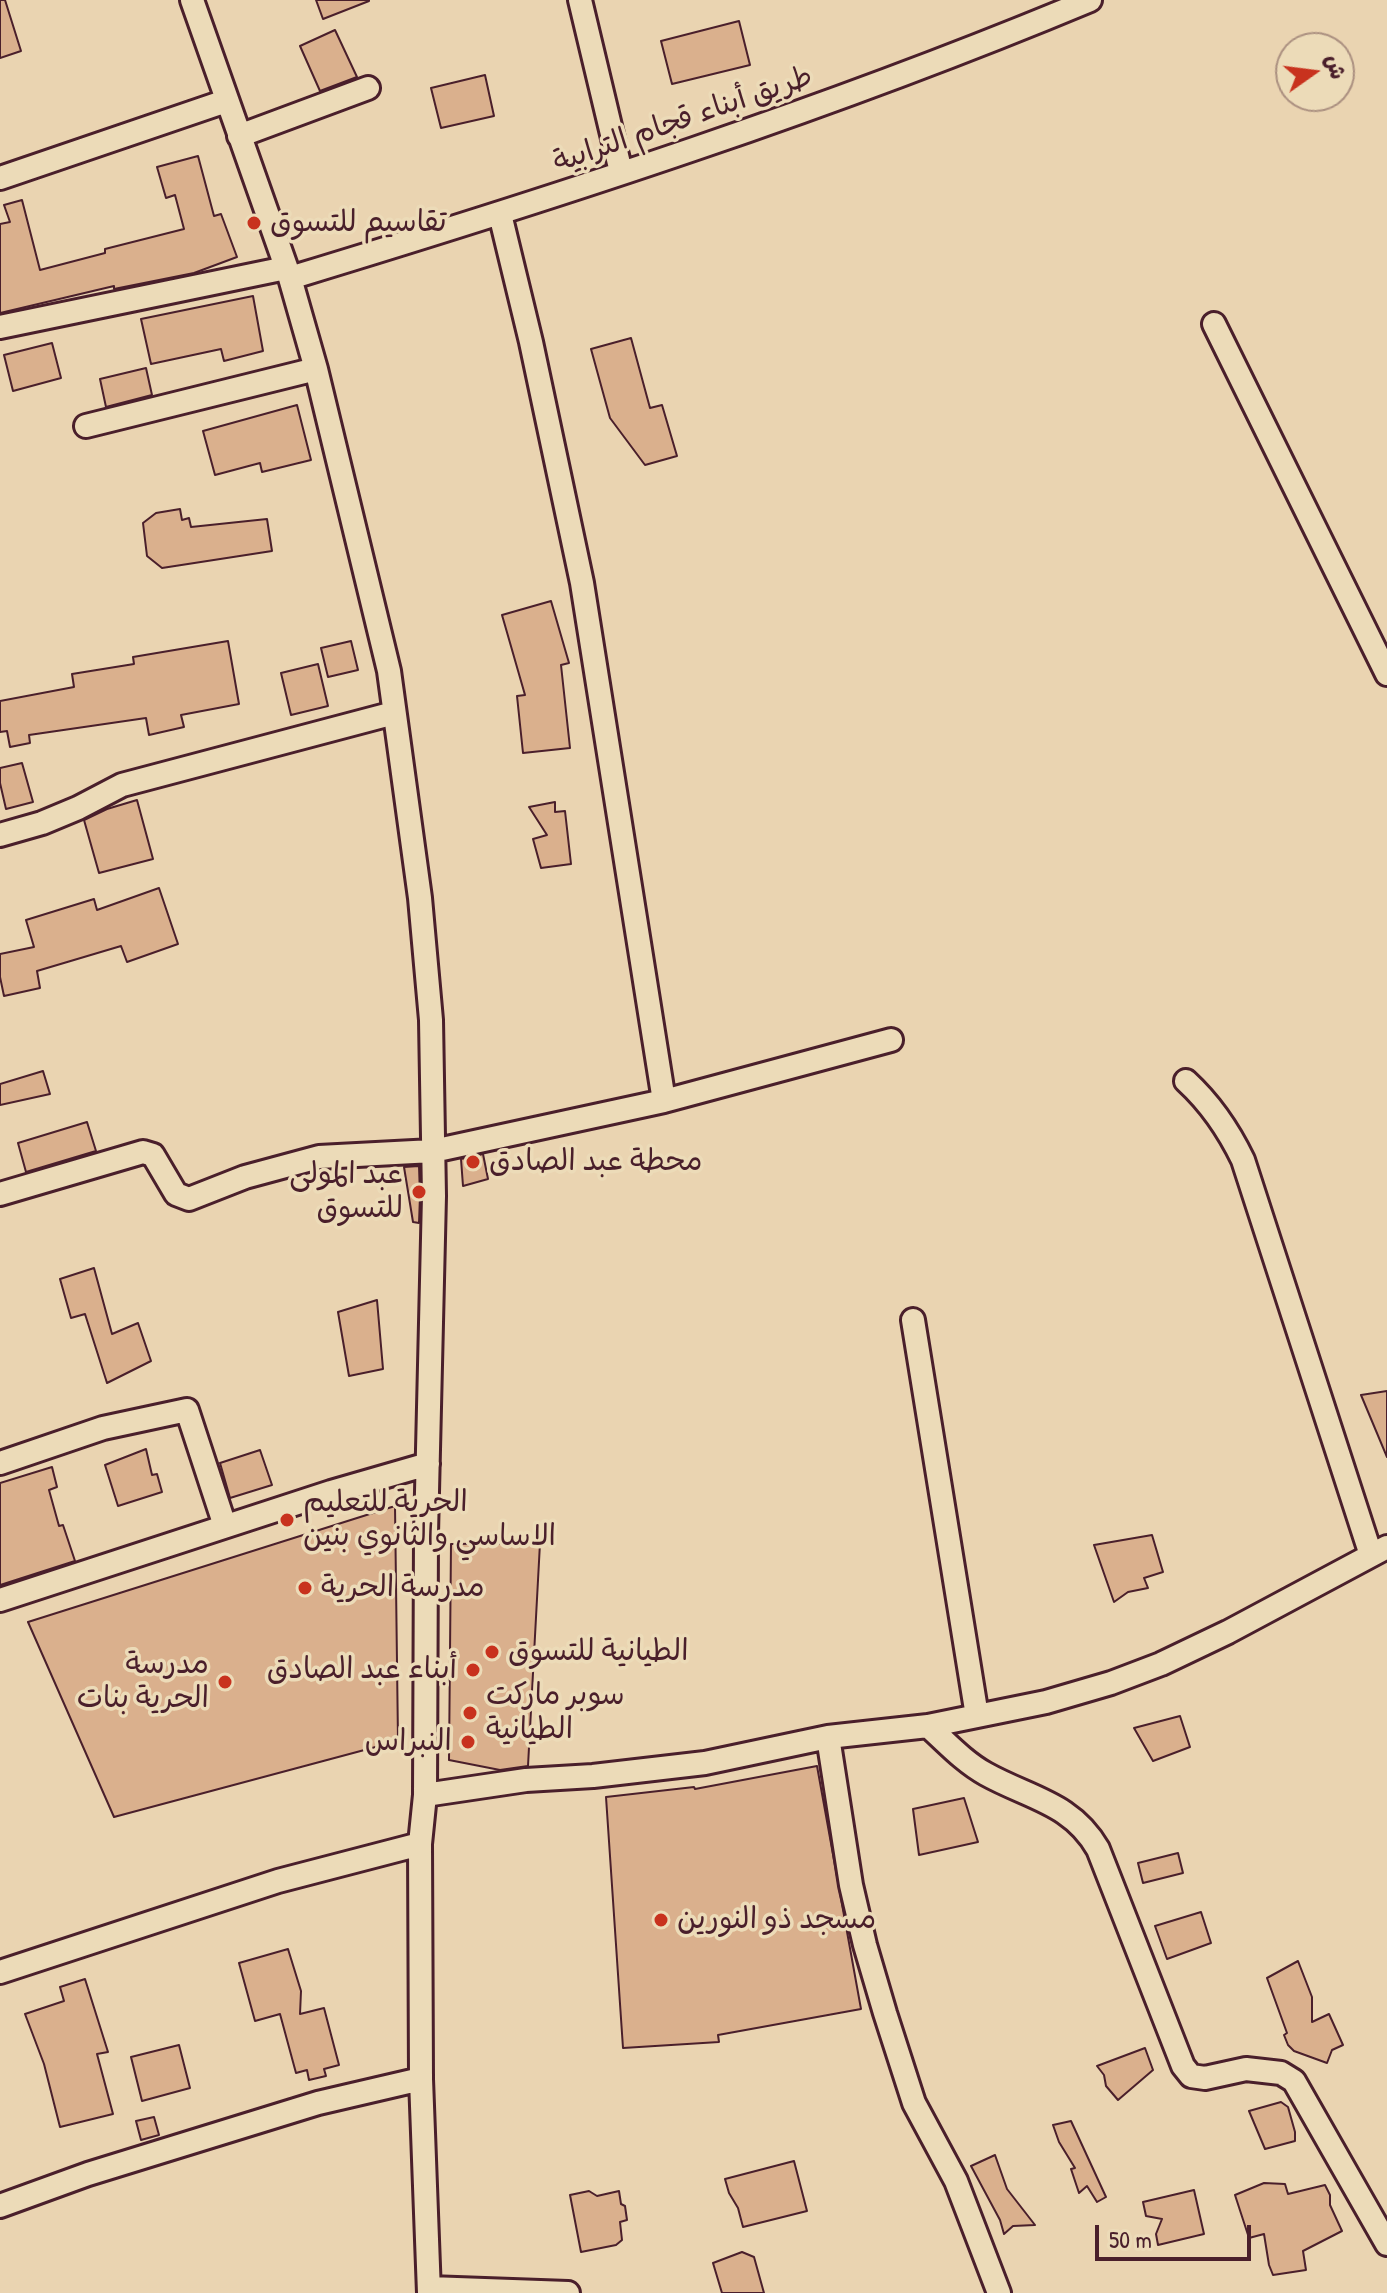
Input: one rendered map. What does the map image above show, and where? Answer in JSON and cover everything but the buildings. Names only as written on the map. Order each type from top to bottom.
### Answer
[{"type":"street","points":[[192,0],[288,273],[316,369],[389,671],[420,898],[431,1020],[433,1151],[425,1795],[420,1844],[421,2079],[429,2291],[568,2293]]},
{"type":"street","points":[[580,0],[621,172]]},
{"type":"street","name":"طريق أبناء قجام الترابية","points":[[0,327],[288,273],[500,214],[962,54],[1090,0]]},
{"type":"street","points":[[239,136],[368,88]]},
{"type":"street","points":[[0,178],[226,101]]},
{"type":"street","points":[[500,214],[531,342],[582,583],[664,1101]]},
{"type":"street","points":[[1214,324],[1387,674]]},
{"type":"street","points":[[86,426],[316,369]]},
{"type":"street","points":[[0,835],[42,823],[122,785],[394,713]]},
{"type":"street","points":[[0,1194],[143,1152],[153,1155],[176,1194],[189,1199],[245,1177],[319,1157],[433,1151],[664,1101],[891,1040]]},
{"type":"street","points":[[425,1795],[526,1780],[705,1763],[828,1737],[928,1726],[1046,1702],[1161,1664],[1379,1551],[1243,1160],[1231,1134],[1208,1101],[1186,1081]]},
{"type":"street","points":[[913,1320],[977,1716]]},
{"type":"street","points":[[0,1463],[103,1428],[187,1410],[225,1526]]},
{"type":"street","points":[[0,1600],[428,1464]]},
{"type":"street","points":[[928,1726],[982,1772],[1061,1809],[1088,1831],[1098,1849],[1183,2066],[1191,2076],[1205,2078],[1246,2069],[1281,2073],[1294,2081],[1387,2244]]},
{"type":"street","points":[[828,1737],[851,1885],[881,2000],[914,2103],[956,2181],[999,2293]]},
{"type":"street","points":[[0,1972],[278,1881],[420,1844]]},
{"type":"street","points":[[0,2206],[88,2174],[318,2103],[421,2079]]},
{"type":"place","name":"تقاسيم للتسوق","points":[[254,223]]},
{"type":"place","name":"محطة عبد الصادق","points":[[473,1162]]},
{"type":"place","name":"عبد المولى للتسوق","points":[[419,1192]]},
{"type":"place","name":"الحرية للتعليم الاساسي والثانوي بنين","points":[[287,1520]]},
{"type":"place","name":"مدرسة الحرية","points":[[305,1588]]},
{"type":"place","name":"الطيانية للتسوق","points":[[492,1652]]},
{"type":"place","name":"أبناء عبد الصادق","points":[[473,1670]]},
{"type":"place","name":"مدرسة الحرية بنات","points":[[225,1682]]},
{"type":"place","name":"سوبر ماركت الطيانية","points":[[470,1713]]},
{"type":"place","name":"النبراس","points":[[468,1742]]},
{"type":"place","name":"مسجد ذو النورين","points":[[661,1920]]}]
